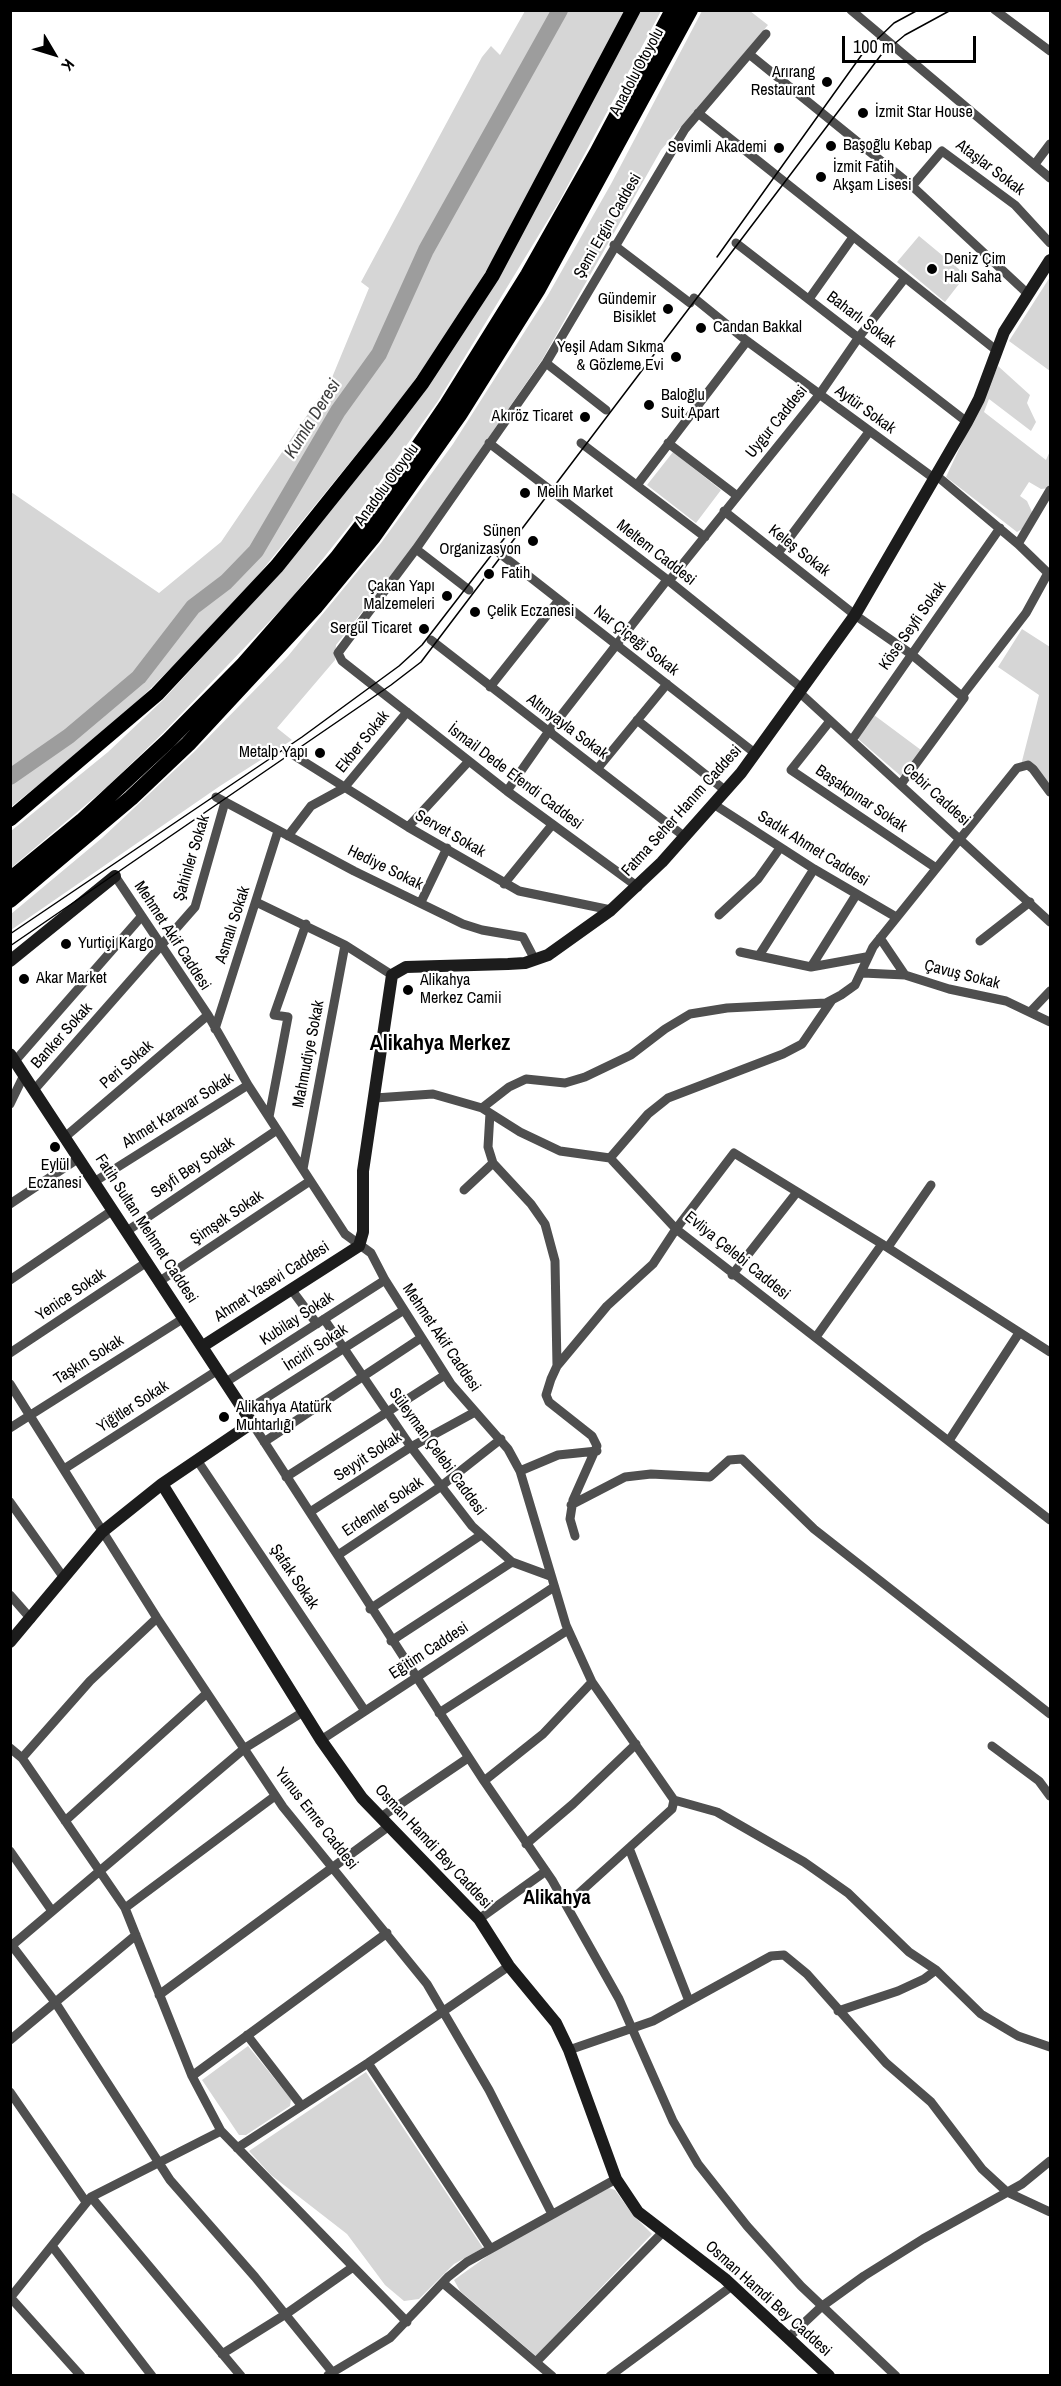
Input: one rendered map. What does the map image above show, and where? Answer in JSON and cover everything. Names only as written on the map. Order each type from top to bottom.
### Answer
[{"type":"highway","name":"Anadolu Otoyolu","points":[[10,880],[98,806],[168,741],[275,631],[352,539],[447,405],[528,275],[603,142],[673,10]]},
{"type":"highway","name":"Anadolu Otoyolu","points":[[10,900],[131,798],[188,744],[309,614],[373,537],[459,415],[538,289],[690,10]]},
{"type":"main road","points":[[10,819],[157,694],[277,566],[386,430],[422,383],[492,276],[633,10]]},
{"type":"street","points":[[851,10],[1050,178]]},
{"type":"street","points":[[995,10],[1050,51]]},
{"type":"street","name":"Şemi Ergin Caddesi","points":[[416,549],[546,363],[664,161],[698,113],[766,34]]},
{"type":"street","points":[[749,54],[912,186],[1028,294]]},
{"type":"street","points":[[698,113],[781,182],[996,350]]},
{"type":"street","points":[[1035,164],[1050,144]]},
{"type":"street","name":"Ataşlar Sokak","points":[[912,186],[942,151],[1015,205],[1050,243]]},
{"type":"street","points":[[809,299],[853,237]]},
{"type":"street","name":"Baharlı Sokak","points":[[736,243],[968,422]]},
{"type":"street","name":"Aytür Sokak","points":[[614,245],[869,432],[936,477],[1000,528],[1049,574]]},
{"type":"street","name":"Fatma Seher Hanım Caddesi","points":[[392,975],[406,967],[480,966],[536,960],[560,948],[638,887],[715,805],[756,754],[855,615],[968,422],[984,388],[996,350],[1050,260]]},
{"type":"street","name":"Uygur Caddesi","points":[[507,791],[549,731],[736,495],[819,395],[859,337],[905,278]]},
{"type":"street","points":[[637,485],[747,341]]},
{"type":"street","points":[[546,363],[606,410]]},
{"type":"street","points":[[778,553],[869,432]]},
{"type":"street","points":[[668,442],[736,495]]},
{"type":"street","name":"Meltem Caddesi","points":[[489,443],[668,581],[802,691]]},
{"type":"street","points":[[581,443],[705,537]]},
{"type":"street","points":[[1018,544],[1050,490]]},
{"type":"street","name":"Keleş Sokak","points":[[724,511],[855,615],[912,654],[963,697]]},
{"type":"street","name":"Köse Seyfi Sokak","points":[[852,740],[1000,528]]},
{"type":"street","points":[[416,549],[469,590]]},
{"type":"street","name":"İsmail Dede Efendi Caddesi","points":[[416,549],[339,653],[342,661],[507,791],[638,887]]},
{"type":"street","name":"Nar Çiçeği Sokak","points":[[498,552],[756,754]]},
{"type":"street","points":[[901,784],[1026,613],[1049,574]]},
{"type":"street","points":[[490,687],[559,600]]},
{"type":"street","name":"Altınyayla Sokak","points":[[431,640],[685,837]]},
{"type":"street","points":[[597,768],[667,684]]},
{"type":"street","name":"Cebir Caddesi","points":[[802,691],[830,720],[1050,922]]},
{"type":"street","name":"Ekber Sokak","points":[[288,836],[311,806],[344,788],[407,712]]},
{"type":"street","points":[[637,720],[726,791]]},
{"type":"street","name":"Başakpınar Sokak","points":[[830,720],[791,770],[936,868]]},
{"type":"street","name":"Servet Sokak","points":[[287,751],[504,884],[527,893],[611,910]]},
{"type":"street","points":[[408,827],[469,761]]},
{"type":"street","points":[[557,1366],[555,1261],[545,1224],[531,1204],[493,1163],[488,1147],[486,1110],[509,1087],[526,1079],[564,1083],[585,1077],[631,1056],[665,1029],[690,1014],[727,1008],[826,1003],[832,1000],[855,985],[863,973],[866,957],[880,938],[1020,765],[1028,765],[1034,769],[1050,792]]},
{"type":"street","name":"Hediye Sokak","points":[[216,797],[354,871],[474,928],[523,937],[536,960]]},
{"type":"street","name":"Şahinler Sokak","points":[[161,947],[195,907],[225,802]]},
{"type":"street","name":"Sadık Ahmet Caddesi","points":[[715,805],[780,848],[896,917]]},
{"type":"street","points":[[504,884],[552,825]]},
{"type":"street","name":"Asmalı Sokak","points":[[215,1029],[278,831]]},
{"type":"street","points":[[719,915],[758,879],[780,848]]},
{"type":"street","points":[[421,902],[447,849]]},
{"type":"street","points":[[759,954],[814,869]]},
{"type":"street","points":[[10,961],[115,876]]},
{"type":"street","name":"Mehmet Akif Caddesi","points":[[115,876],[208,1015],[268,1117],[345,1234],[371,1253],[385,1280],[445,1375],[501,1439],[520,1471],[568,1630],[592,1682],[674,1800]]},
{"type":"street","points":[[811,967],[856,895]]},
{"type":"street","points":[[256,902],[306,924],[345,945],[392,975],[363,1172],[363,1232],[359,1246]]},
{"type":"street","points":[[980,941],[1030,902]]},
{"type":"street","points":[[13,1058],[141,917]]},
{"type":"street","points":[[268,1117],[288,1017],[274,1015],[306,924]]},
{"type":"street","points":[[880,938],[905,975]]},
{"type":"street","name":"Mahmudiye Sokak","points":[[303,1169],[345,945]]},
{"type":"street","name":"Banker Sokak","points":[[34,1090],[161,947]]},
{"type":"street","points":[[740,952],[759,954],[811,967],[866,957]]},
{"type":"street","name":"Çavuş Sokak","points":[[863,973],[905,975],[949,989],[1006,1001],[1050,1022]]},
{"type":"street","points":[[1031,1011],[1050,991]]},
{"type":"street","points":[[375,1098],[433,1094],[486,1110],[520,1132],[560,1152],[610,1158],[648,1114],[668,1098],[783,1054],[802,1044],[832,1000]]},
{"type":"street","name":"Peri Sokak","points":[[65,1137],[208,1015]]},
{"type":"street","name":"Fatih Sultan Mehmet Caddesi","points":[[13,1058],[248,1418]]},
{"type":"street","points":[[10,1104],[24,1075]]},
{"type":"street","name":"Ahmet Karavar Sokak","points":[[94,1182],[248,1085]]},
{"type":"street","name":"Seyfi Bey Sokak","points":[[127,1231],[277,1130]]},
{"type":"street","points":[[575,1536],[570,1519],[574,1494],[597,1450],[592,1436],[547,1399],[547,1390],[557,1366],[607,1306],[647,1272],[676,1229],[734,1153],[885,1245],[1050,1352]]},
{"type":"street","points":[[10,1204],[79,1158]]},
{"type":"street","name":"Evliya Çelebi Caddesi","points":[[610,1158],[676,1229],[732,1275],[950,1439],[1004,1486],[1050,1520]]},
{"type":"street","points":[[465,1190],[493,1163]]},
{"type":"street","name":"Şimşek Sokak","points":[[160,1281],[310,1181]]},
{"type":"street","points":[[816,1337],[931,1185]]},
{"type":"street","points":[[732,1275],[797,1192]]},
{"type":"street","points":[[10,1280],[113,1210]]},
{"type":"street","name":"Ahmet Yasevi Caddesi","points":[[203,1346],[359,1246]]},
{"type":"street","name":"Yenice Sokak","points":[[10,1353],[147,1262]]},
{"type":"street","name":"Kubilay Sokak","points":[[226,1383],[385,1280]]},
{"type":"street","name":"Süleyman Çelebi Caddesi","points":[[291,1289],[344,1348],[411,1447],[481,1535],[512,1562],[550,1576]]},
{"type":"street","name":"İncirli Sokak","points":[[248,1418],[344,1348],[404,1310]]},
{"type":"street","name":"Taşkın Sokak","points":[[10,1428],[184,1318]]},
{"type":"street","points":[[950,1439],[1019,1333]]},
{"type":"street","points":[[264,1442],[421,1338]]},
{"type":"street","name":"Yiğitler Sokak","points":[[64,1469],[218,1370]]},
{"type":"street","points":[[286,1477],[387,1410],[445,1375]]},
{"type":"street","name":"Yunus Emre Caddesi","points":[[10,1384],[157,1618],[275,1796],[427,1984],[489,2090],[552,2214]]},
{"type":"street","name":"Seyyit Sokak","points":[[310,1512],[411,1447],[475,1412]]},
{"type":"street","points":[[10,1641],[31,1619],[102,1532],[248,1418],[338,1555],[391,1641],[546,1871],[634,2030],[673,2121],[698,2164],[747,2226],[821,2307],[896,2376]]},
{"type":"street","name":"Erdemler Sokak","points":[[338,1555],[440,1486],[501,1439]]},
{"type":"street","points":[[520,1471],[558,1455],[597,1450]]},
{"type":"street","name":"Şafak Sokak","points":[[197,1460],[365,1711]]},
{"type":"street","points":[[571,1506],[625,1477],[651,1474],[688,1478],[710,1477],[729,1460],[742,1460],[814,1529],[1050,1714]]},
{"type":"street","name":"Osman Hamdi Bey Caddesi","points":[[162,1484],[303,1712],[362,1798],[479,1919],[509,1966],[556,2023],[569,2050],[616,2179],[638,2212],[732,2286],[829,2376]]},
{"type":"street","points":[[10,1502],[64,1578]]},
{"type":"street","points":[[370,1609],[481,1535]]},
{"type":"street","points":[[391,1641],[512,1562]]},
{"type":"street","name":"Eğitim Caddesi","points":[[321,1740],[554,1587]]},
{"type":"street","points":[[10,1595],[31,1619]]},
{"type":"street","points":[[22,1758],[90,1682],[157,1618]]},
{"type":"street","points":[[440,1713],[568,1630]]},
{"type":"street","points":[[484,1782],[543,1734],[592,1682]]},
{"type":"street","points":[[65,1821],[207,1693]]},
{"type":"street","points":[[303,1712],[244,1748],[11,1945],[56,2002],[170,2180],[285,2314],[330,2374],[381,2344],[407,2322],[458,2269],[490,2248],[616,2179]]},
{"type":"street","points":[[526,1844],[581,1797],[636,1744]]},
{"type":"street","points":[[992,1746],[1039,1780],[1050,1796]]},
{"type":"street","points":[[10,1748],[22,1758],[125,1908],[192,2076],[221,2131],[407,2322]]},
{"type":"street","points":[[159,1995],[333,1866],[385,1821],[468,1758]]},
{"type":"street","points":[[125,1908],[275,1796]]},
{"type":"street","points":[[566,1905],[672,1809],[674,1800],[717,1812],[804,1863],[848,1893],[909,1952],[936,1970],[955,1991],[997,2025],[1050,2047]]},
{"type":"street","points":[[629,1848],[689,2001]]},
{"type":"street","points":[[10,1851],[52,1911]]},
{"type":"street","points":[[479,1919],[546,1871]]},
{"type":"street","points":[[192,2076],[387,1933]]},
{"type":"street","points":[[10,2040],[136,1935]]},
{"type":"street","points":[[569,2050],[634,2030],[779,1954],[794,1962],[886,2063],[931,2102],[977,2163],[1007,2192],[1050,2212]]},
{"type":"street","points":[[237,2148],[368,2063],[509,1966]]},
{"type":"street","points":[[838,2011],[907,1987],[936,1970]]},
{"type":"street","points":[[247,2035],[301,2105]]},
{"type":"street","points":[[368,2063],[490,2248]]},
{"type":"street","points":[[10,2092],[88,2200],[241,2376]]},
{"type":"street","points":[[81,2376],[11,2298],[88,2200],[221,2131]]},
{"type":"street","points":[[788,2338],[821,2307],[922,2239],[1029,2180],[1050,2161]]},
{"type":"street","points":[[536,2362],[662,2233]]},
{"type":"street","points":[[52,2246],[127,2340],[152,2376]]},
{"type":"street","points":[[222,2354],[352,2267]]},
{"type":"street","points":[[443,2283],[552,2376]]},
{"type":"street","points":[[610,2376],[732,2286]]},
{"type":"shaded area","points":[[525,11],[625,11],[501,246],[463,309],[404,396],[233,606],[118,721],[11,807],[11,492],[159,593],[221,542],[331,380],[369,288],[361,282],[482,57],[491,46],[500,55]]},
{"type":"shaded area","points":[[640,11],[661,11],[560,200],[438,401],[349,526],[290,600],[163,733],[107,787],[11,868],[11,831],[108,752],[163,700],[284,568],[398,427]]},
{"type":"shaded area","points":[[702,11],[750,11],[768,25],[661,150],[542,360],[413,547],[336,645],[335,660],[277,728],[292,740],[220,786],[11,930],[11,914],[102,838],[194,752],[288,656],[381,543],[453,444],[548,295],[611,184]]},
{"type":"shaded area","name":"Deniz Çim Halı Saha","points":[[919,236],[966,275],[945,302],[897,262]]},
{"type":"shaded area","points":[[1050,277],[1050,371],[1009,341]]},
{"type":"shaded area","points":[[998,366],[1030,395],[1027,403],[1036,422],[1031,431],[989,399],[984,412],[1046,460],[1050,451],[1050,488],[1041,489],[1029,482],[1020,496],[1027,501],[1032,512],[1022,529],[1017,532],[946,477]]},
{"type":"shaded area","points":[[673,452],[721,490],[696,523],[647,485]]},
{"type":"shaded area","points":[[1022,629],[1050,647],[1050,792],[1044,781],[1021,765],[1039,695],[998,667]]},
{"type":"shaded area","points":[[874,715],[921,750],[902,777],[857,738]]},
{"type":"shaded area","points":[[248,2046],[291,2099],[290,2106],[246,2135],[239,2135],[202,2080]]},
{"type":"shaded area","points":[[366,2072],[483,2248],[454,2264],[419,2299],[404,2301],[385,2285],[347,2234],[271,2175],[249,2151]]},
{"type":"shaded area","points":[[609,2188],[615,2190],[633,2215],[652,2234],[536,2356],[460,2291],[454,2280],[500,2247]]},
{"type":"waterway","name":"Kumla Deresi","points":[[10,777],[69,736],[139,677],[193,607],[226,582],[256,551],[338,411],[379,354],[426,250],[560,10]]},
{"type":"tram line","points":[[717,257],[863,53],[894,23],[918,10]]},
{"type":"tram line","points":[[10,946],[391,685],[421,662],[881,55],[905,35],[951,10]]},
{"type":"tram line","points":[[10,934],[302,737],[399,666],[422,645],[513,527]]},
{"type":"place","name":"Arırang Restaurant","points":[[827,82]]},
{"type":"place","name":"İzmit Star House","points":[[863,113]]},
{"type":"place","name":"Başoğlu Kebap","points":[[831,146]]},
{"type":"place","name":"Sevimli Akademi","points":[[779,148]]},
{"type":"place","name":"İzmit Fatih Akşam Lisesi","points":[[821,177]]},
{"type":"place","name":"Deniz Çim Halı Saha","points":[[932,269]]},
{"type":"place","name":"Gündemir Bisiklet","points":[[668,309]]},
{"type":"place","name":"Candan Bakkal","points":[[701,328]]},
{"type":"place","name":"Yeşil Adam Sıkma & Gözleme Evi","points":[[676,357]]},
{"type":"place","name":"Baloğlu Suit Apart","points":[[649,405]]},
{"type":"place","name":"Akıröz Ticaret","points":[[585,417]]},
{"type":"place","name":"Melih Market","points":[[525,493]]},
{"type":"place","name":"Sünen Organizasyon","points":[[533,541]]},
{"type":"place","name":"Fatih","points":[[489,574]]},
{"type":"place","name":"Çakan Yapı Malzemeleri","points":[[447,596]]},
{"type":"place","name":"Çelik Eczanesi","points":[[475,612]]},
{"type":"place","name":"Sergül Ticaret","points":[[424,629]]},
{"type":"place","name":"Metalp Yapı","points":[[320,753]]},
{"type":"place","name":"Yurtiçi Kargo","points":[[66,944]]},
{"type":"place","name":"Akar Market","points":[[24,979]]},
{"type":"place","name":"Alikahya Merkez Camii","points":[[408,990]]},
{"type":"place","name":"Eylül Eczanesi","points":[[55,1147]]},
{"type":"place","name":"Alikahya Atatürk Muhtarlığı","points":[[224,1417]]},
{"type":"district","name":"Alikahya Merkez","points":[[440,1044]]},
{"type":"district","name":"Alikahya","points":[[557,1899]]}]
